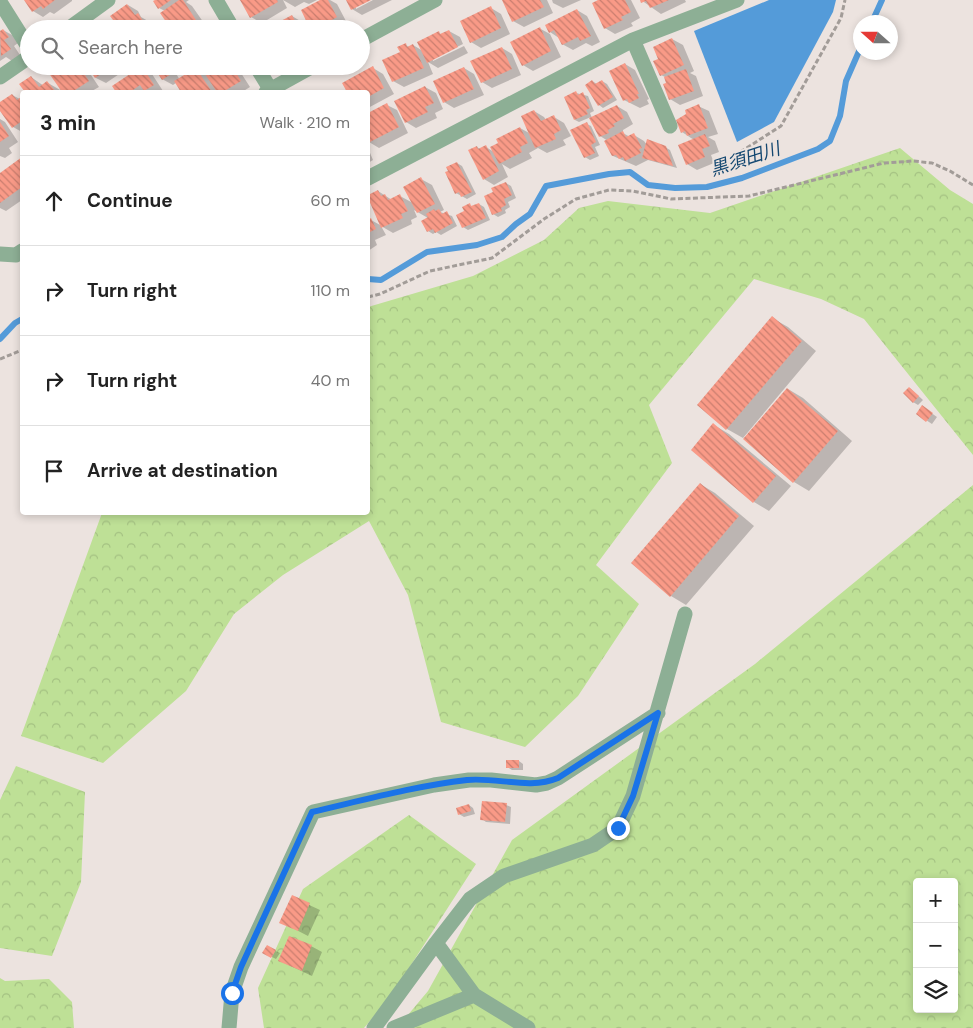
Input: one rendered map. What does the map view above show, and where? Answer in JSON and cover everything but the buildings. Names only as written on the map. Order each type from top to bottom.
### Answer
[{"type":"street","points":[[80,20],[108,0]]},
{"type":"street","points":[[216,0],[228,20]]},
{"type":"street","points":[[370,35],[435,0]]},
{"type":"street","points":[[370,177],[633,40],[736,0]]},
{"type":"street","points":[[0,2],[20,34]]},
{"type":"street","points":[[633,40],[670,126]]},
{"type":"street","points":[[0,77],[20,63]]},
{"type":"street","points":[[261,75],[269,90]]},
{"type":"street","points":[[272,90],[298,75]]},
{"type":"street","points":[[0,254],[16,255],[20,252]]},
{"type":"street","points":[[374,1028],[436,942],[470,899],[504,876],[566,856],[593,845],[618,828],[633,796],[685,614]]},
{"type":"street","points":[[230,1028],[232,993],[241,967],[312,812],[434,785],[469,780],[547,783],[558,778],[658,713]]},
{"type":"street","points":[[436,942],[474,995],[528,1028]]},
{"type":"street","points":[[394,1028],[474,995]]},
{"type":"path","points":[[734,156],[781,126],[841,18],[845,0]]},
{"type":"path","points":[[370,296],[380,294],[430,271],[492,258],[544,218],[576,199],[609,190],[633,191],[671,199],[749,196],[884,163],[913,161],[932,164],[950,171],[973,185]]},
{"type":"path","points":[[0,359],[20,351]]},
{"type":"green space","points":[[900,148],[950,190],[973,204],[973,455],[864,319],[821,299],[754,279],[649,405],[672,463],[596,565],[639,604],[578,696],[525,747],[441,722],[408,595],[369,521],[283,575],[234,614],[186,691],[103,763],[21,736],[101,515],[370,515],[370,306],[473,276],[544,240],[579,208],[608,201],[710,213]]},
{"type":"green space","points":[[973,485],[973,1028],[397,1028],[428,991],[512,840],[755,664]]},
{"type":"green space","points":[[16,766],[85,792],[81,882],[52,956],[0,948],[0,800]]},
{"type":"green space","points":[[409,815],[476,864],[391,996],[364,1028],[264,1028],[258,988],[303,889]]},
{"type":"green space","points":[[0,978],[5,981],[49,979],[72,1002],[74,1028],[0,1028]]},
{"type":"water","points":[[769,0],[836,0],[833,12],[774,122],[737,142],[694,31]]},
{"type":"waterway","name":"黒須田川","points":[[875,15],[882,0]]},
{"type":"waterway","name":"黒須田川","points":[[370,279],[381,280],[427,252],[477,245],[502,237],[530,214],[546,186],[630,172],[648,185],[675,188],[707,187],[742,178],[818,149],[830,141],[840,116],[846,81],[855,60]]},
{"type":"waterway","name":"黒須田川","points":[[0,339],[20,320]]},
{"type":"route","points":[[232,993],[241,967],[312,812],[434,785],[469,780],[547,783],[558,778],[658,713],[633,796],[618,828]]}]
